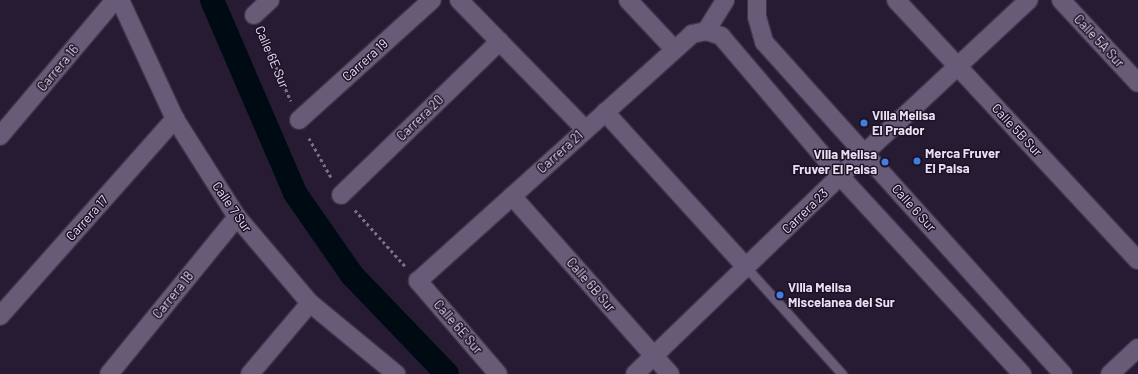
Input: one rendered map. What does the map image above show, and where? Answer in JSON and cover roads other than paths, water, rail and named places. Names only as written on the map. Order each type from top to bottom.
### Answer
[{"type":"street","name":"Carrera 16","points":[[0,136],[115,0]]},
{"type":"street","name":"Calle 7 Sur","points":[[120,0],[175,119],[237,217],[310,303],[385,370]]},
{"type":"street","points":[[254,15],[270,0]]},
{"type":"street","name":"Carrera 19","points":[[299,120],[432,0]]},
{"type":"street","points":[[459,0],[585,129]]},
{"type":"street","points":[[628,0],[674,49]]},
{"type":"street","points":[[725,0],[706,30],[721,36],[840,176],[1022,374]]},
{"type":"street","name":"Calle 6 Sur","points":[[757,0],[757,17],[764,42],[1063,374]]},
{"type":"street","name":"Calle 5B Sur","points":[[896,0],[1138,260]]},
{"type":"street","name":"Carrera 23","points":[[635,374],[840,176],[1029,0]]},
{"type":"street","name":"Calle 5A Sur","points":[[1061,0],[1138,83]]},
{"type":"street","name":"Carrera 21","points":[[418,281],[674,49],[692,34],[706,30]]},
{"type":"street","name":"Carrera 20","points":[[341,195],[500,41]]},
{"type":"street","points":[[605,112],[746,267]]},
{"type":"street","name":"Carrera 17","points":[[0,316],[175,119]]},
{"type":"street","name":"Calle 6B Sur","points":[[512,196],[670,374]]},
{"type":"street","name":"Carrera 18","points":[[109,374],[237,217]]},
{"type":"street","name":"Calle 6E Sur","points":[[418,281],[498,374]]},
{"type":"street","points":[[250,374],[310,303]]},
{"type":"street","points":[[1110,374],[1138,348]]},
{"type":"lane","points":[[746,267],[842,374]]},
{"type":"waterway","points":[[212,0],[295,193],[352,275],[447,374]]},
{"type":"place","name":"Villa Melisa El Prador","points":[[864,123]]},
{"type":"place","name":"Merca Fruver El Paisa","points":[[917,161]]},
{"type":"place","name":"Villa Melisa Fruver El Paisa","points":[[885,162]]},
{"type":"place","name":"Villa Melisa Miscelanea del Sur","points":[[780,295]]}]
